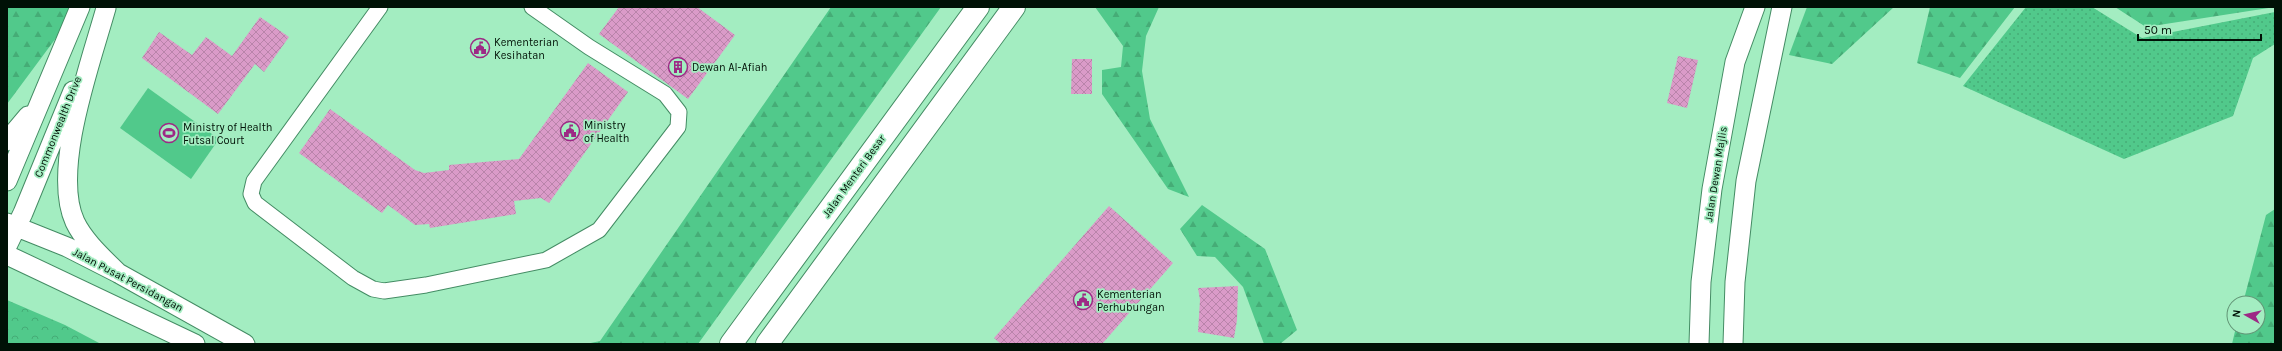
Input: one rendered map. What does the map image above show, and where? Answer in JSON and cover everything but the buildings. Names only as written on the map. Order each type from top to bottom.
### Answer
[{"type":"main road","name":"Jalan Menteri Besar","points":[[731,344],[978,7]]},
{"type":"main road","points":[[767,344],[1014,7]]},
{"type":"street","points":[[7,181],[80,7]]},
{"type":"street","points":[[380,7],[254,181],[251,194],[255,203],[353,278],[373,289],[384,291],[426,285],[546,260],[586,239],[599,230],[678,127],[679,112],[665,94],[589,47],[532,7]]},
{"type":"street","name":"Jalan Dewan Majlis","points":[[1699,344],[1701,282],[1712,189],[1736,62],[1755,7]]},
{"type":"street","points":[[1733,344],[1735,282],[1746,181],[1782,7]]},
{"type":"street","points":[[106,8],[76,115],[69,148],[67,187],[74,222],[94,248],[118,273]]},
{"type":"street","name":"Commonwealth Drive","points":[[7,246],[12,225],[106,8]]},
{"type":"street","points":[[7,141],[40,103]]},
{"type":"street","name":"Jalan Pusat Persidangan","points":[[12,225],[67,247],[118,273],[245,344]]},
{"type":"street","points":[[7,255],[194,344]]},
{"type":"green space","points":[[7,7],[79,7],[7,104]]},
{"type":"green space","points":[[831,7],[941,7],[698,344],[586,344],[600,341]]},
{"type":"green space","points":[[1095,7],[1159,7],[1146,36],[1142,71],[1150,119],[1189,197],[1168,189],[1102,94],[1102,70],[1121,67],[1123,46]]},
{"type":"green space","points":[[1807,7],[1894,7],[1832,64],[1789,55]]},
{"type":"green space","points":[[1930,7],[2015,7],[1960,78],[1917,63]]},
{"type":"green space","points":[[2026,7],[2092,7],[2142,38],[2275,12],[2275,44],[2253,58],[2233,116],[2124,159],[1963,86]]},
{"type":"green space","points":[[2115,7],[2275,7],[2146,27]]},
{"type":"green space","name":"Ministry of Health Futsal Court","points":[[148,88],[219,139],[191,179],[120,128]]},
{"type":"green space","points":[[1202,205],[1265,249],[1297,330],[1280,344],[1264,344],[1243,287],[1215,257],[1197,256],[1180,229]]},
{"type":"green space","points":[[2275,209],[2275,344],[2232,344],[2234,335],[2266,335],[2266,295],[2245,295],[2266,215]]},
{"type":"green space","points":[[7,300],[65,325],[101,344],[7,344]]},
{"type":"place","name":"Kementerian Kesihatan","points":[[480,48]]},
{"type":"place","name":"Dewan Al-Afiah","points":[[678,67]]},
{"type":"place","name":"Ministry of Health","points":[[570,131]]},
{"type":"place","name":"Ministry of Health Futsal Court","points":[[169,133]]},
{"type":"place","name":"Kementerian Perhubungan","points":[[1083,300]]}]
